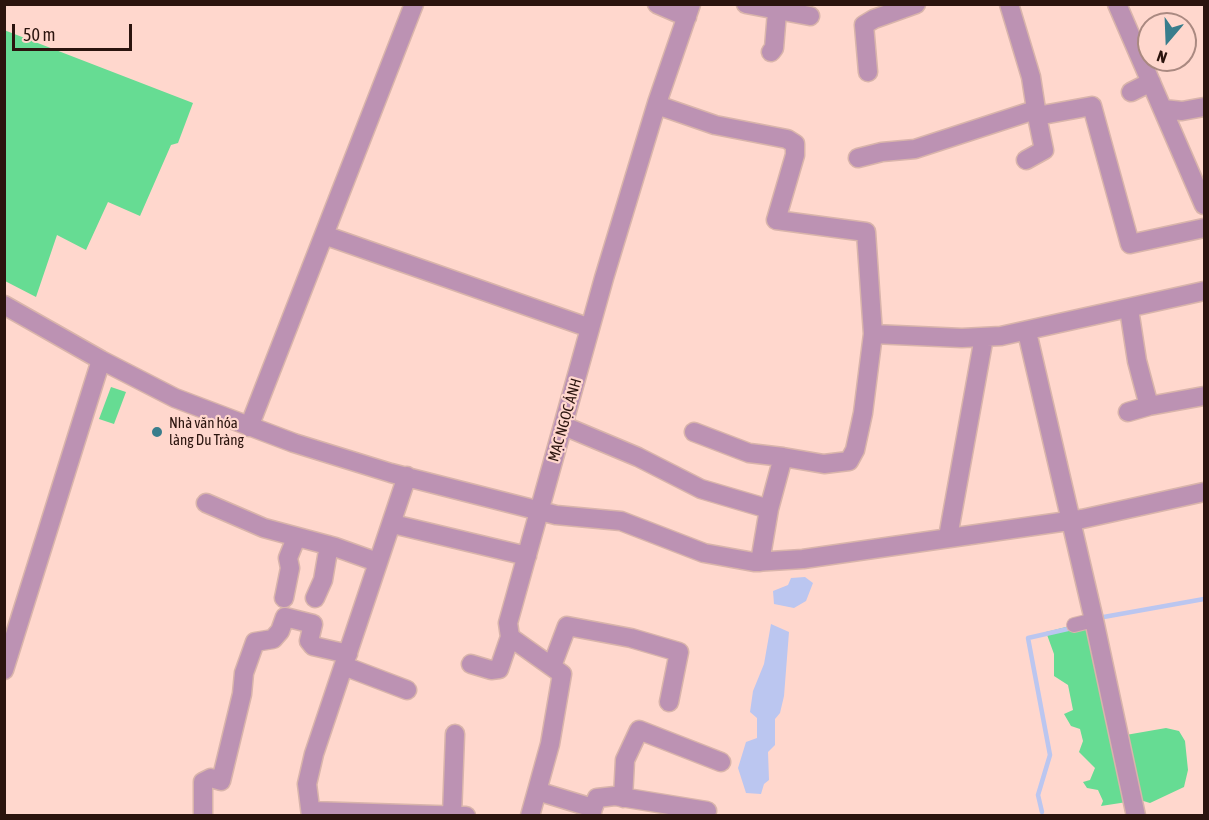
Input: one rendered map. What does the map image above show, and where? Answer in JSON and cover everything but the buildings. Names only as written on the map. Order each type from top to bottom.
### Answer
[{"type":"street","points":[[241,430],[324,235],[414,4]]},
{"type":"street","points":[[657,4],[689,11]]},
{"type":"street","points":[[746,4],[777,12],[810,16]]},
{"type":"street","points":[[868,72],[864,25],[874,19],[916,4]]},
{"type":"street","points":[[1009,4],[1029,69],[1044,150],[1026,159]]},
{"type":"street","points":[[1117,4],[1204,205]]},
{"type":"street","name":"MẠC NGỌC ÁNH","points":[[471,664],[491,670],[499,669],[510,637],[508,623],[590,328],[657,105],[689,11]]},
{"type":"street","points":[[771,52],[774,48],[777,12]]},
{"type":"street","points":[[1131,92],[1151,82]]},
{"type":"street","points":[[657,105],[715,125],[787,139],[795,144],[795,155],[776,220],[866,232],[873,334],[863,413],[855,450],[849,461],[825,464],[739,450],[694,432]]},
{"type":"street","points":[[858,158],[882,152],[915,149],[1036,113],[1092,106],[1130,244],[1204,228]]},
{"type":"street","points":[[1163,109],[1182,111],[1204,107]]},
{"type":"street","points":[[324,235],[590,328]]},
{"type":"street","points":[[873,334],[984,337],[1026,332],[1204,291]]},
{"type":"street","points":[[4,305],[101,360],[241,430],[556,515],[621,521],[704,553],[760,562],[803,559],[1070,520],[1204,492]]},
{"type":"street","points":[[1129,309],[1137,361],[1149,406]]},
{"type":"street","points":[[1026,332],[1094,620],[1136,816]]},
{"type":"street","points":[[948,537],[984,337]]},
{"type":"street","points":[[4,670],[39,566],[101,360]]},
{"type":"street","points":[[1128,412],[1204,396]]},
{"type":"street","points":[[564,426],[638,457],[700,489],[769,509]]},
{"type":"street","points":[[760,562],[769,509],[783,457]]},
{"type":"street","points":[[407,476],[393,524],[377,562],[314,754],[307,784],[311,814],[466,816]]},
{"type":"street","points":[[206,503],[264,528],[329,545],[377,562]]},
{"type":"street","points":[[393,524],[528,556]]},
{"type":"street","points":[[284,598],[290,567],[288,558],[296,538]]},
{"type":"street","points":[[315,598],[323,580],[329,545]]},
{"type":"street","points":[[203,816],[203,782],[211,778],[221,781],[254,659],[255,642],[273,639],[280,632],[285,617],[313,624],[309,641],[313,646],[407,690]]},
{"type":"street","points":[[1074,625],[1094,620]]},
{"type":"street","points":[[552,666],[567,626],[631,638],[679,652],[669,702]]},
{"type":"street","points":[[510,637],[562,674],[550,744],[530,816]]},
{"type":"street","points":[[623,798],[625,760],[639,729],[721,762]]},
{"type":"street","points":[[452,815],[455,734]]},
{"type":"street","points":[[537,791],[592,812],[597,798],[623,798],[707,811]]},
{"type":"green space","points":[[4,30],[193,103],[178,143],[171,145],[140,216],[108,202],[86,250],[57,235],[36,297],[5,281]]},
{"type":"green space","points":[[111,387],[126,392],[114,424],[99,419]]},
{"type":"green space","points":[[1094,620],[1120,736],[1166,728],[1179,731],[1185,741],[1188,770],[1184,787],[1150,803],[1140,800],[1101,806],[1103,801],[1098,790],[1087,788],[1083,782],[1090,780],[1095,768],[1079,752],[1083,741],[1080,729],[1071,726],[1064,714],[1073,710],[1068,685],[1054,676],[1054,654],[1046,632]]},
{"type":"water","points":[[805,577],[813,583],[806,601],[794,608],[774,604],[773,591],[788,585],[791,578]]},
{"type":"water","points":[[771,624],[789,632],[784,696],[780,713],[775,719],[775,745],[768,752],[769,780],[764,784],[761,794],[746,793],[738,768],[746,742],[757,738],[757,718],[750,712],[753,691],[764,664]]},
{"type":"waterway","points":[[1098,618],[1204,599]]},
{"type":"waterway","points":[[1042,812],[1038,795],[1050,755],[1028,638],[1072,628]]},
{"type":"place","name":"Nhà văn hóa làng Du Tràng","points":[[157,432]]}]
